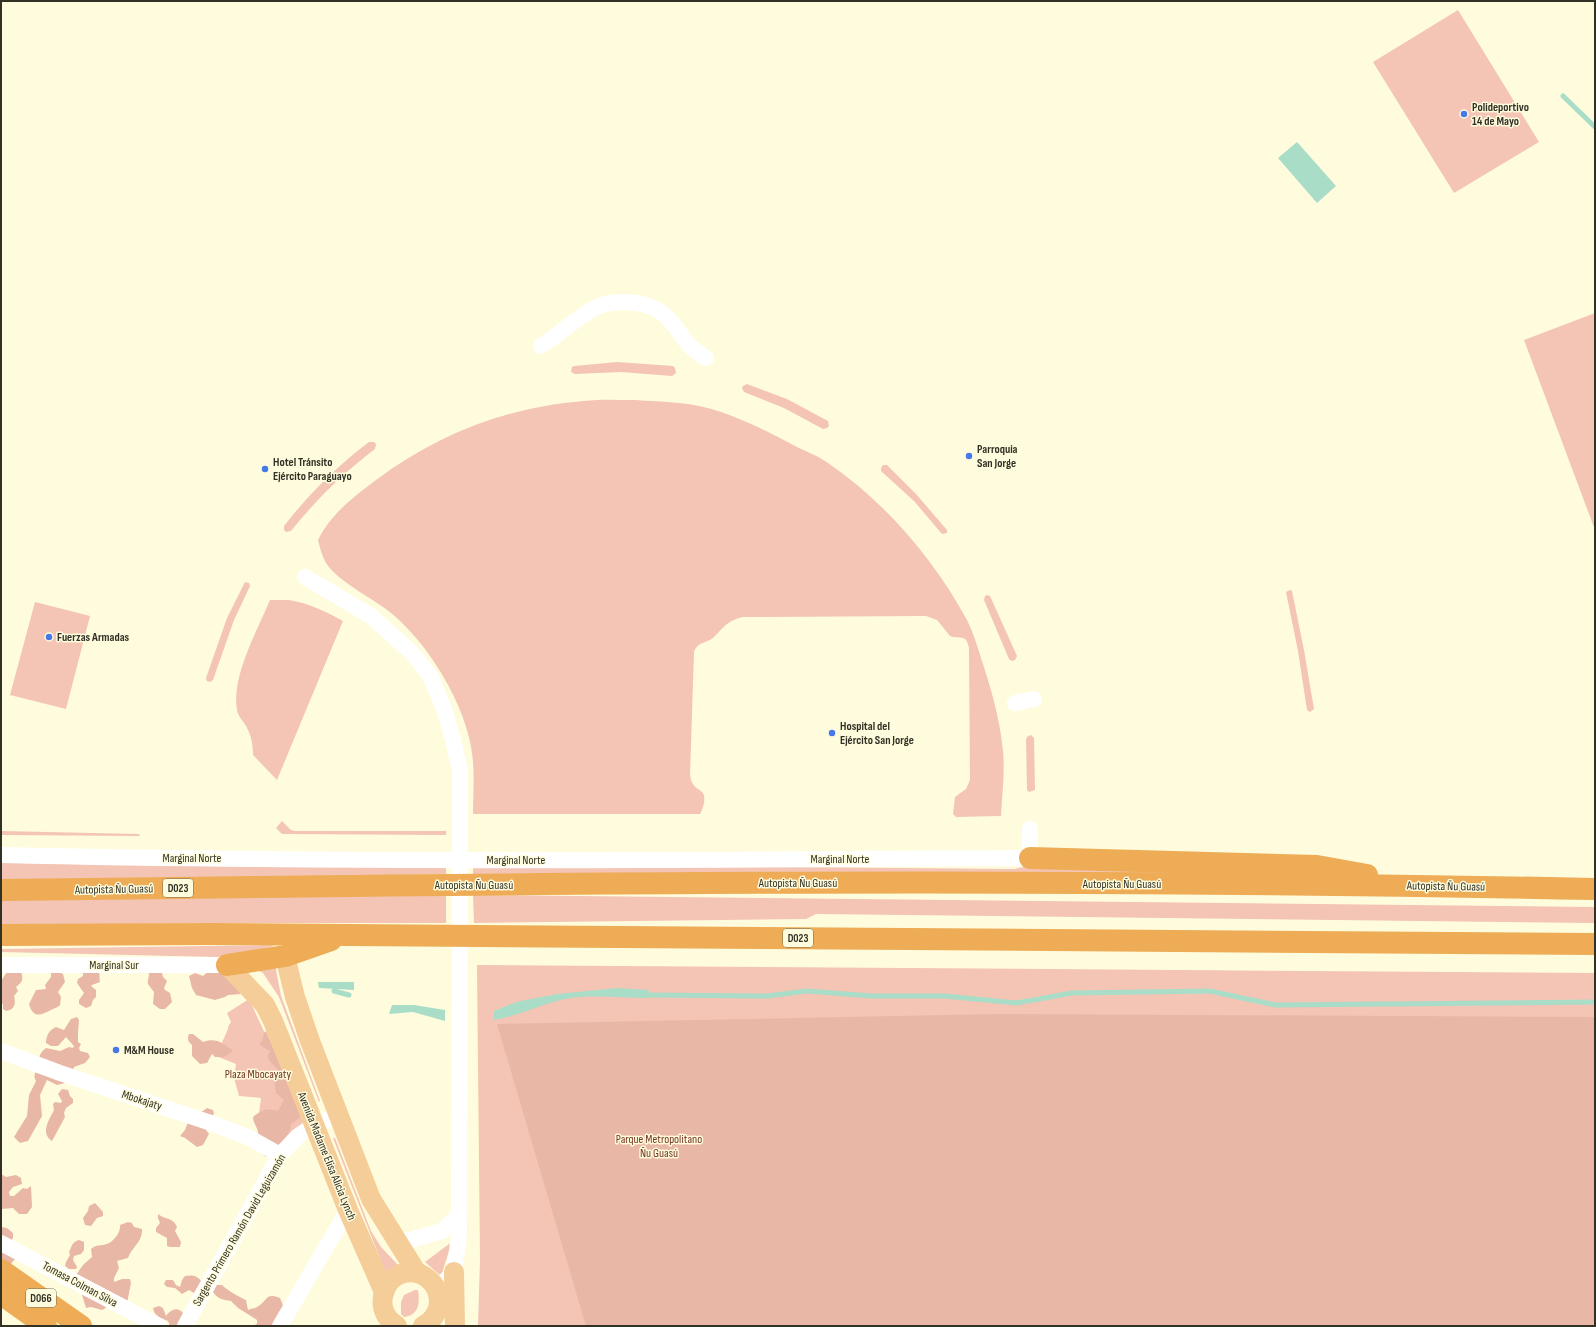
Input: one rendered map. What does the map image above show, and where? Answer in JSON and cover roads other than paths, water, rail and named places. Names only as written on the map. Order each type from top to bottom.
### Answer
[{"type":"highway","points":[[1030,858],[1317,866],[1427,885]]},
{"type":"highway","name":"Autopista Ñu Guasú","points":[[1,890],[362,885],[858,882],[1427,885],[1595,889]]},
{"type":"highway","name":"D023","points":[[1,935],[210,934],[1595,944]]},
{"type":"highway","points":[[228,965],[285,956],[346,935]]},
{"type":"highway","name":"D066","points":[[1,1270],[81,1326]]},
{"type":"highway","name":"D066","points":[[1,1294],[46,1326]]},
{"type":"main road","name":"Avenida Madame Elisa Alicia Lynch","points":[[285,956],[295,997],[371,1199],[417,1273],[429,1279],[437,1290]]},
{"type":"main road","name":"Avenida Madame Elisa Alicia Lynch","points":[[228,965],[265,1005],[273,1021],[348,1210],[384,1292],[382,1305],[388,1318],[398,1326]]},
{"type":"main road","points":[[454,1272],[455,1326]]},
{"type":"main road","points":[[384,1292],[391,1280],[403,1273],[417,1273]]},
{"type":"main road","points":[[431,1323],[439,1303],[437,1290]]},
{"type":"street","points":[[541,346],[592,309],[605,304],[617,302],[633,303],[645,304],[662,312],[676,325],[688,344],[706,358]]},
{"type":"street","points":[[305,577],[371,616],[411,652],[430,675],[444,709],[453,739],[460,771],[459,1236],[454,1272],[437,1290]]},
{"type":"street","points":[[1015,703],[1034,699]]},
{"type":"street","points":[[1030,829],[1030,858]]},
{"type":"street","name":"Marginal Norte","points":[[1,855],[142,858],[610,861],[1030,858]]},
{"type":"street","name":"Marginal Sur","points":[[1,966],[228,965]]},
{"type":"street","name":"Mbokajaty","points":[[1,1051],[60,1073],[208,1122],[248,1138],[280,1155]]},
{"type":"street","name":"Sargento Primero Ramón David Leguizamón","points":[[185,1326],[280,1155],[298,1136],[314,1125],[339,1116]]},
{"type":"street","points":[[280,1326],[348,1210]]},
{"type":"street","points":[[397,1241],[410,1240],[442,1231],[459,1215]]},
{"type":"street","name":"Tomasa Colman Silva","points":[[1,1243],[159,1326]]},
{"type":"waterway","points":[[1563,96],[1595,127]]},
{"type":"waterway","points":[[334,991],[349,995]]},
{"type":"waterway","points":[[641,995],[767,996],[807,991],[872,996],[945,996],[1016,1003],[1072,993],[1210,991],[1275,1005],[1595,1002]]},
{"type":"place","name":"Polideportivo 14 de Mayo","points":[[1464,114]]},
{"type":"place","name":"Parroquia San Jorge","points":[[969,456]]},
{"type":"place","name":"Hotel Tránsito Ejército Paraguayo","points":[[265,469]]},
{"type":"place","name":"Fuerzas Armadas","points":[[49,637]]},
{"type":"place","name":"Hospital del Ejército San Jorge","points":[[832,733]]},
{"type":"place","name":"M&M House","points":[[116,1050]]},
{"type":"park label","name":"Plaza Mbocayaty","points":[[258,1074]]},
{"type":"park label","name":"Parque Metropolitano Ñu Guasú","points":[[659,1146]]}]
